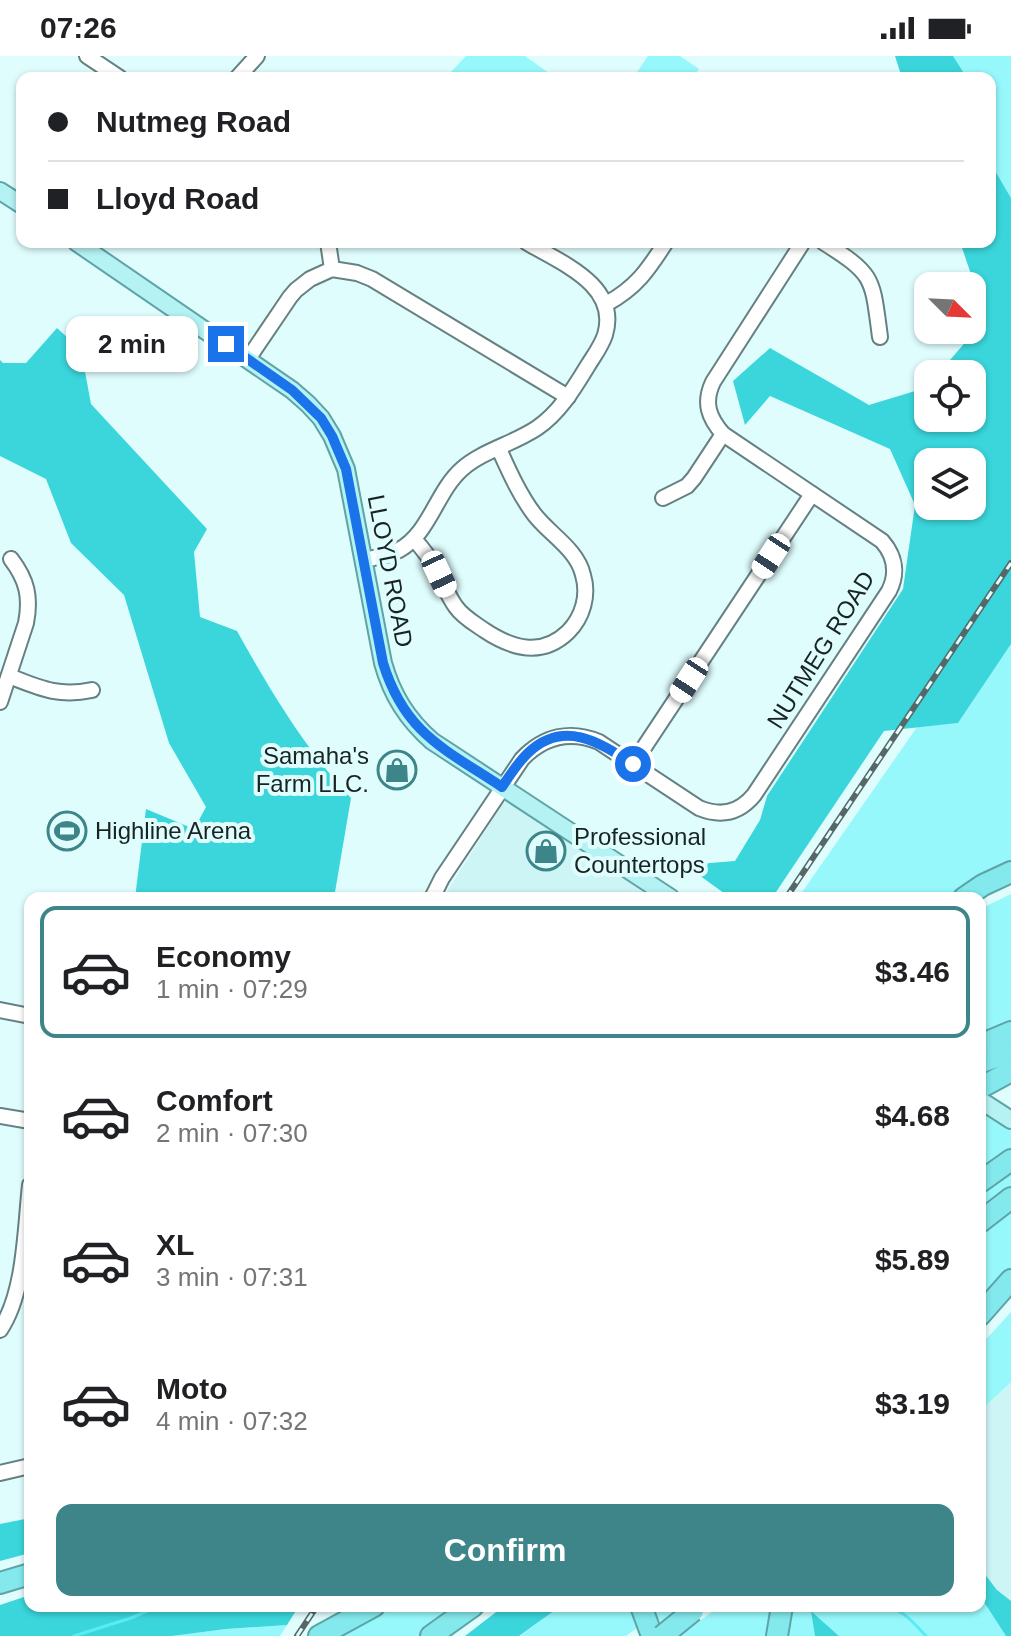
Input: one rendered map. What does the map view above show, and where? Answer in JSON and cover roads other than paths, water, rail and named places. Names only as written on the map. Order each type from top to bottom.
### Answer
[{"type":"highway","points":[[973,892],[1011,872]]},
{"type":"highway","points":[[986,898],[1011,884]]},
{"type":"highway","points":[[986,1042],[1011,1032]]},
{"type":"highway","points":[[986,1061],[1011,1051]]},
{"type":"highway","points":[[986,1085],[1011,1071]]},
{"type":"highway","points":[[986,1175],[1007,1163]]},
{"type":"highway","points":[[986,1217],[1011,1198]]},
{"type":"highway","points":[[986,1308],[1011,1280]]},
{"type":"highway","points":[[0,1583],[24,1576]]},
{"type":"highway","points":[[323,1634],[363,1612]]},
{"type":"highway","points":[[431,1636],[465,1612]]},
{"type":"highway","points":[[643,1612],[652,1636]]},
{"type":"highway","points":[[656,1612],[663,1636],[690,1612]]},
{"type":"highway","points":[[777,1636],[781,1612]]},
{"type":"main road","name":"LLOYD ROAD","points":[[85,248],[292,390],[321,418],[346,469],[389,683],[414,724],[432,741],[662,892]]},
{"type":"main road","points":[[986,1104],[1011,1120]]},
{"type":"street","points":[[87,56],[111,72]]},
{"type":"street","points":[[242,72],[257,56]]},
{"type":"street","points":[[329,248],[332,269]]},
{"type":"street","points":[[364,560],[392,553],[414,539],[455,475],[474,460],[540,427],[554,414],[568,397],[605,336],[606,304],[596,288],[583,276],[536,248]]},
{"type":"street","points":[[606,304],[641,279],[662,248]]},
{"type":"street","points":[[663,498],[687,486],[723,434],[710,416],[710,390],[799,248]]},
{"type":"street","points":[[832,248],[853,261],[868,276],[875,298],[880,337]]},
{"type":"street","points":[[248,359],[296,290],[310,279],[332,269],[372,279],[568,397]]},
{"type":"street","name":"NUTMEG ROAD","points":[[435,892],[502,787],[531,750],[561,736],[574,735],[599,742],[699,808],[728,813],[741,807],[754,795],[881,604],[894,576],[888,548],[878,538],[723,434]]},
{"type":"street","points":[[414,539],[434,565],[457,608],[470,621],[499,640],[518,647],[537,647],[556,641],[571,629],[580,615],[585,598],[581,569],[572,554],[528,506],[499,449]]},
{"type":"street","points":[[633,764],[812,494]]},
{"type":"street","points":[[0,702],[26,623],[29,599],[25,579],[11,559]]},
{"type":"street","points":[[9,676],[64,694],[92,690]]},
{"type":"street","points":[[0,1010],[24,1015]]},
{"type":"street","points":[[0,1116],[24,1120]]},
{"type":"street","points":[[0,1330],[12,1308],[18,1286],[24,1236]]},
{"type":"street","points":[[0,1473],[24,1467]]},
{"type":"waterway","points":[[74,1636],[145,1612]]},
{"type":"waterway","points":[[900,1612],[926,1636]]},
{"type":"railway","points":[[790,892],[1011,563]]},
{"type":"railway","points":[[297,1636],[313,1612]]},
{"type":"place","name":"Samaha's Farm LLC.","points":[[397,770]]},
{"type":"place","name":"Highline Arena","points":[[67,831]]},
{"type":"place","name":"Professional Countertops","points":[[546,851]]}]
